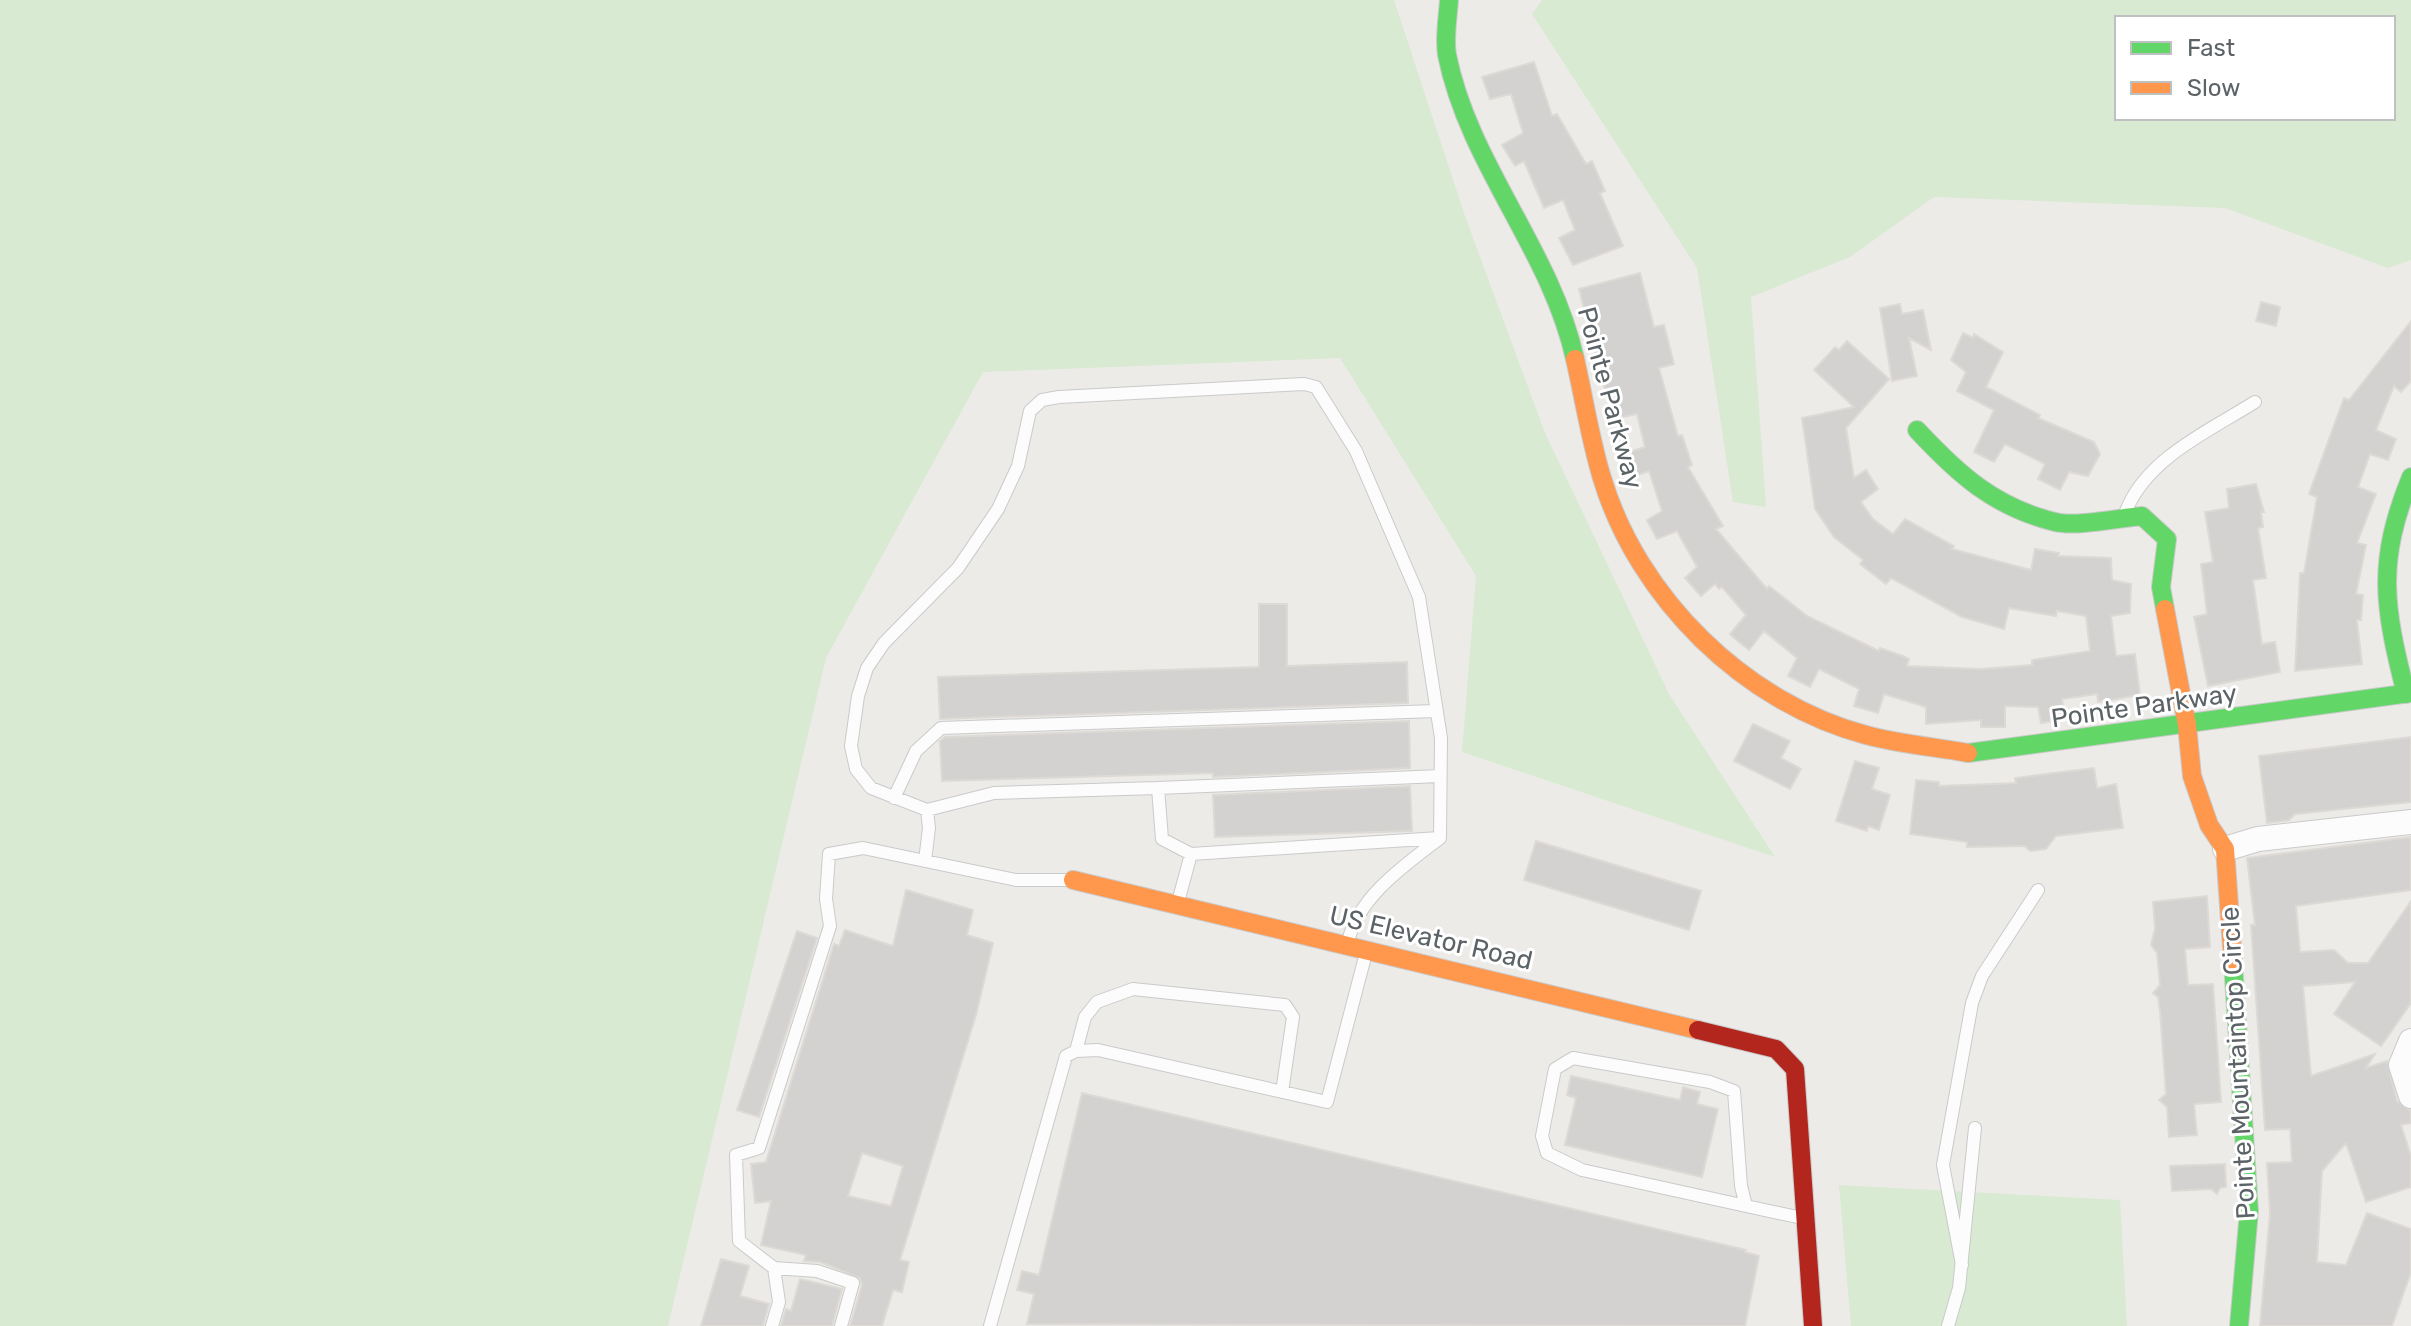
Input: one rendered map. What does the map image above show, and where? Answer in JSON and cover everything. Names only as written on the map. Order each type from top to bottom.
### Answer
[{"type":"street","name":"Pointe Parkway","points":[[1449,0],[1446,52],[1466,123],[1550,282],[1569,330],[1610,504],[1653,581],[1713,650],[1758,686],[1807,713],[1900,744],[1977,755],[2408,694]]},
{"type":"street","points":[[1917,430],[1960,476],[1993,497],[2057,523],[2124,517]]},
{"type":"street","points":[[2408,694],[2386,609],[2387,578],[2397,517],[2411,477]]},
{"type":"street","name":"Pointe Mountaintop Circle","points":[[2124,517],[2142,516],[2167,539],[2161,587],[2187,725],[2192,776],[2209,825],[2225,849],[2249,1211],[2239,1326]]},
{"type":"street","points":[[2225,849],[2258,839],[2411,822]]},
{"type":"street","name":"US Elevator Road","points":[[1073,880],[1776,1049],[1795,1069],[1805,1219]]},
{"type":"street","points":[[2411,1041],[2401,1065],[2411,1096]]},
{"type":"street","points":[[1805,1219],[1813,1326]]},
{"type":"lane","points":[[1440,776],[994,793],[927,810],[871,788],[856,769],[851,746],[853,724],[867,668],[884,643],[958,568],[1005,495],[1018,466],[1030,411],[1042,400],[1304,384],[1316,387],[1356,451],[1419,597],[1436,711],[1440,776],[1440,838]]},
{"type":"lane","points":[[2124,517],[2133,494],[2164,460],[2255,402]]},
{"type":"lane","points":[[894,798],[916,751],[941,728],[1436,711]]},
{"type":"lane","points":[[1158,788],[1162,839],[1191,854],[1321,843],[1440,838]]},
{"type":"lane","points":[[925,861],[929,828],[927,810]]},
{"type":"lane","points":[[1347,945],[1352,922],[1398,871],[1440,838]]},
{"type":"lane","points":[[841,1326],[853,1283],[817,1271],[774,1268],[739,1241],[736,1155],[759,1148],[830,926],[826,899],[829,854],[863,848],[1016,880],[1073,880]]},
{"type":"lane","points":[[1178,905],[1191,854]]},
{"type":"lane","points":[[1962,1265],[1943,1165],[1972,1003],[1982,976],[2038,890]]},
{"type":"lane","points":[[990,1326],[1066,1056],[1076,1051],[1098,1050],[1327,1102],[1367,950]]},
{"type":"lane","points":[[1076,1051],[1085,1017],[1097,1002],[1133,989],[1285,1005],[1293,1017],[1282,1092]]},
{"type":"lane","points":[[1746,1206],[1741,1186],[1738,1105],[1734,1091],[1710,1082],[1573,1058],[1555,1069],[1542,1136],[1547,1153],[1582,1170],[1805,1219]]},
{"type":"lane","points":[[1948,1326],[1962,1265],[1975,1128]]},
{"type":"lane","points":[[772,1326],[779,1302],[774,1268]]},
{"type":"green space","points":[[0,0],[1394,0],[1465,216],[1545,433],[1669,694],[1775,857],[1462,752],[1476,576],[1340,358],[983,372],[826,658],[668,1326],[0,1326]]},
{"type":"green space","points":[[1542,0],[2411,0],[2411,260],[2388,268],[2225,208],[1934,197],[1850,257],[1751,297],[1766,507],[1733,502],[1697,268],[1532,14]]},
{"type":"green space","points":[[1839,1185],[2120,1200],[2127,1326],[1851,1326]]},
{"type":"building","points":[[1534,62],[1552,116],[1557,114],[1586,164],[1592,161],[1605,191],[1600,193],[1623,246],[1573,265],[1559,238],[1575,230],[1563,200],[1544,208],[1524,161],[1515,166],[1502,145],[1523,133],[1511,94],[1490,99],[1482,77]]},
{"type":"building","points":[[1640,273],[1654,327],[1664,325],[1674,364],[1659,368],[1678,436],[1682,435],[1692,465],[1688,467],[1723,526],[1716,529],[1767,589],[1769,586],[1807,616],[1879,651],[1880,648],[1909,659],[1907,666],[1981,669],[2032,665],[2032,660],[2090,651],[2086,616],[2057,611],[2056,616],[2009,608],[2004,629],[1962,617],[1891,578],[1886,584],[1860,564],[1863,560],[1834,537],[1815,509],[1802,418],[1854,407],[1814,370],[1835,347],[1839,350],[1847,341],[1889,379],[1846,428],[1854,478],[1866,470],[1878,489],[1861,502],[1873,519],[1893,534],[1905,519],[1954,546],[1952,549],[2031,570],[2035,549],[2059,553],[2058,556],[2111,558],[2112,580],[2131,584],[2130,613],[2111,616],[2116,656],[2135,654],[2140,695],[2098,702],[2097,694],[2062,699],[2065,719],[2041,723],[2038,707],[2005,706],[2005,727],[1981,727],[1981,720],[1926,724],[1926,707],[1884,694],[1878,713],[1854,706],[1859,689],[1819,669],[1810,687],[1788,676],[1797,658],[1764,631],[1749,650],[1734,638],[1730,634],[1746,615],[1722,587],[1719,589],[1715,584],[1701,596],[1685,578],[1697,567],[1677,531],[1657,539],[1647,520],[1662,511],[1649,471],[1630,478],[1623,454],[1645,447],[1637,414],[1613,419],[1599,367],[1579,289]]},
{"type":"building","points":[[2261,302],[2280,307],[2276,326],[2256,321]]},
{"type":"building","points":[[1900,304],[1902,314],[1923,310],[1931,350],[1909,338],[1917,376],[1892,381],[1880,308]]},
{"type":"building","points":[[2411,321],[2411,381],[2401,392],[2394,386],[2376,430],[2396,439],[2388,460],[2370,454],[2358,487],[2376,494],[2357,543],[2366,545],[2356,594],[2363,595],[2361,620],[2357,620],[2362,664],[2295,671],[2300,573],[2304,573],[2317,497],[2309,494],[2344,398],[2349,400]]},
{"type":"building","points":[[1963,333],[1973,338],[1974,334],[2003,352],[1986,387],[2040,415],[2038,418],[2094,442],[2100,454],[2088,476],[2069,472],[2060,490],[2038,479],[2045,464],[2005,444],[1994,462],[1974,452],[1994,410],[1957,391],[1966,372],[1951,360]]},
{"type":"building","points":[[2256,484],[2264,512],[2261,512],[2263,527],[2258,528],[2266,578],[2253,580],[2262,644],[2275,642],[2280,672],[2208,686],[2194,617],[2207,614],[2201,564],[2213,562],[2205,512],[2229,508],[2227,489]]},
{"type":"building","points":[[1259,604],[1287,604],[1287,666],[1407,662],[1408,703],[940,719],[938,677],[1259,667]]},
{"type":"building","points":[[1409,721],[1410,768],[1213,777],[1213,773],[942,781],[940,741],[945,737]]},
{"type":"building","points":[[1753,724],[1790,741],[1781,758],[1801,769],[1790,789],[1734,761]]},
{"type":"building","points":[[2411,737],[2411,802],[2295,814],[2289,820],[2267,823],[2259,756]]},
{"type":"building","points":[[1855,761],[1879,768],[1872,789],[1890,795],[1879,830],[1868,826],[1867,831],[1836,821]]},
{"type":"building","points":[[2094,768],[2097,788],[2116,784],[2123,828],[2056,836],[2046,849],[2030,851],[2025,846],[1967,847],[1967,842],[1910,834],[1916,780],[1939,782],[1939,786],[2016,783],[2015,778]]},
{"type":"building","points":[[1410,786],[1412,831],[1215,837],[1213,795]]},
{"type":"building","points":[[2411,837],[2411,890],[2296,906],[2300,952],[2334,950],[2348,963],[2368,963],[2411,901],[2411,1003],[2381,1046],[2334,1014],[2355,982],[2303,986],[2311,1076],[2375,1054],[2366,1068],[2387,1061],[2397,1101],[2411,1111],[2411,1123],[2401,1125],[2411,1156],[2411,1187],[2366,1202],[2346,1143],[2322,1171],[2317,1262],[2346,1265],[2367,1213],[2411,1229],[2411,1272],[2392,1326],[2260,1326],[2270,1213],[2267,1163],[2292,1162],[2290,1129],[2265,1130],[2251,925],[2255,925],[2247,858]]},
{"type":"building","points":[[1536,841],[1701,891],[1689,930],[1524,880]]},
{"type":"building","points":[[906,890],[973,910],[967,935],[993,943],[976,1015],[900,1260],[909,1262],[902,1292],[893,1290],[882,1326],[850,1326],[862,1285],[860,1278],[820,1262],[804,1261],[806,1255],[761,1245],[771,1201],[755,1203],[751,1164],[766,1162],[834,944],[839,946],[845,930],[893,946]],"holes":[[[862,1153],[903,1166],[891,1206],[848,1196]]]},
{"type":"building","points":[[2207,896],[2210,947],[2185,949],[2188,985],[2213,984],[2221,1102],[2194,1104],[2197,1135],[2169,1137],[2167,1107],[2159,1100],[2166,1094],[2160,1011],[2158,997],[2153,993],[2160,985],[2157,953],[2151,945],[2155,929],[2153,902]]},
{"type":"building","points":[[797,931],[817,938],[759,1117],[737,1110]]},
{"type":"building","points":[[1571,1076],[1680,1100],[1683,1087],[1700,1092],[1697,1104],[1718,1109],[1702,1177],[1565,1145],[1576,1098],[1567,1095]]},
{"type":"building","points":[[1082,1093],[1746,1250],[1759,1256],[1745,1326],[1027,1324],[1034,1294],[1017,1290],[1022,1271],[1039,1275]]},
{"type":"building","points":[[2225,1164],[2226,1187],[2220,1188],[2217,1194],[2211,1189],[2172,1191],[2170,1166]]},
{"type":"building","points":[[721,1259],[749,1266],[740,1296],[769,1304],[763,1326],[701,1326]]},
{"type":"building","points":[[800,1279],[842,1289],[832,1326],[781,1326],[786,1309],[791,1311]]},
{"type":"traffic: fast","points":[[1449,0],[1446,48],[1458,95],[1473,134],[1548,281],[1564,319],[1575,359]]},
{"type":"traffic: fast","points":[[1917,430],[1978,487],[2033,516],[2074,523],[2142,516],[2167,539],[2161,587],[2165,609]]},
{"type":"traffic: fast","points":[[2406,694],[2393,635],[2387,585],[2392,535],[2411,477]]},
{"type":"traffic: fast","points":[[1968,753],[2411,693]]},
{"type":"traffic: fast","points":[[2233,962],[2249,1211],[2239,1326]]},
{"type":"traffic: slow","points":[[1575,359],[1602,478],[1619,522],[1641,564],[1669,604],[1702,640],[1739,671],[1779,698],[1821,720],[1879,738],[1968,753]]},
{"type":"traffic: slow","points":[[2165,609],[2187,725],[2192,776],[2209,825],[2225,849],[2233,962]]},
{"type":"traffic: slow","points":[[1073,880],[1698,1030]]},
{"type":"traffic: jam","points":[[1698,1030],[1776,1049],[1795,1069],[1813,1326]]}]
